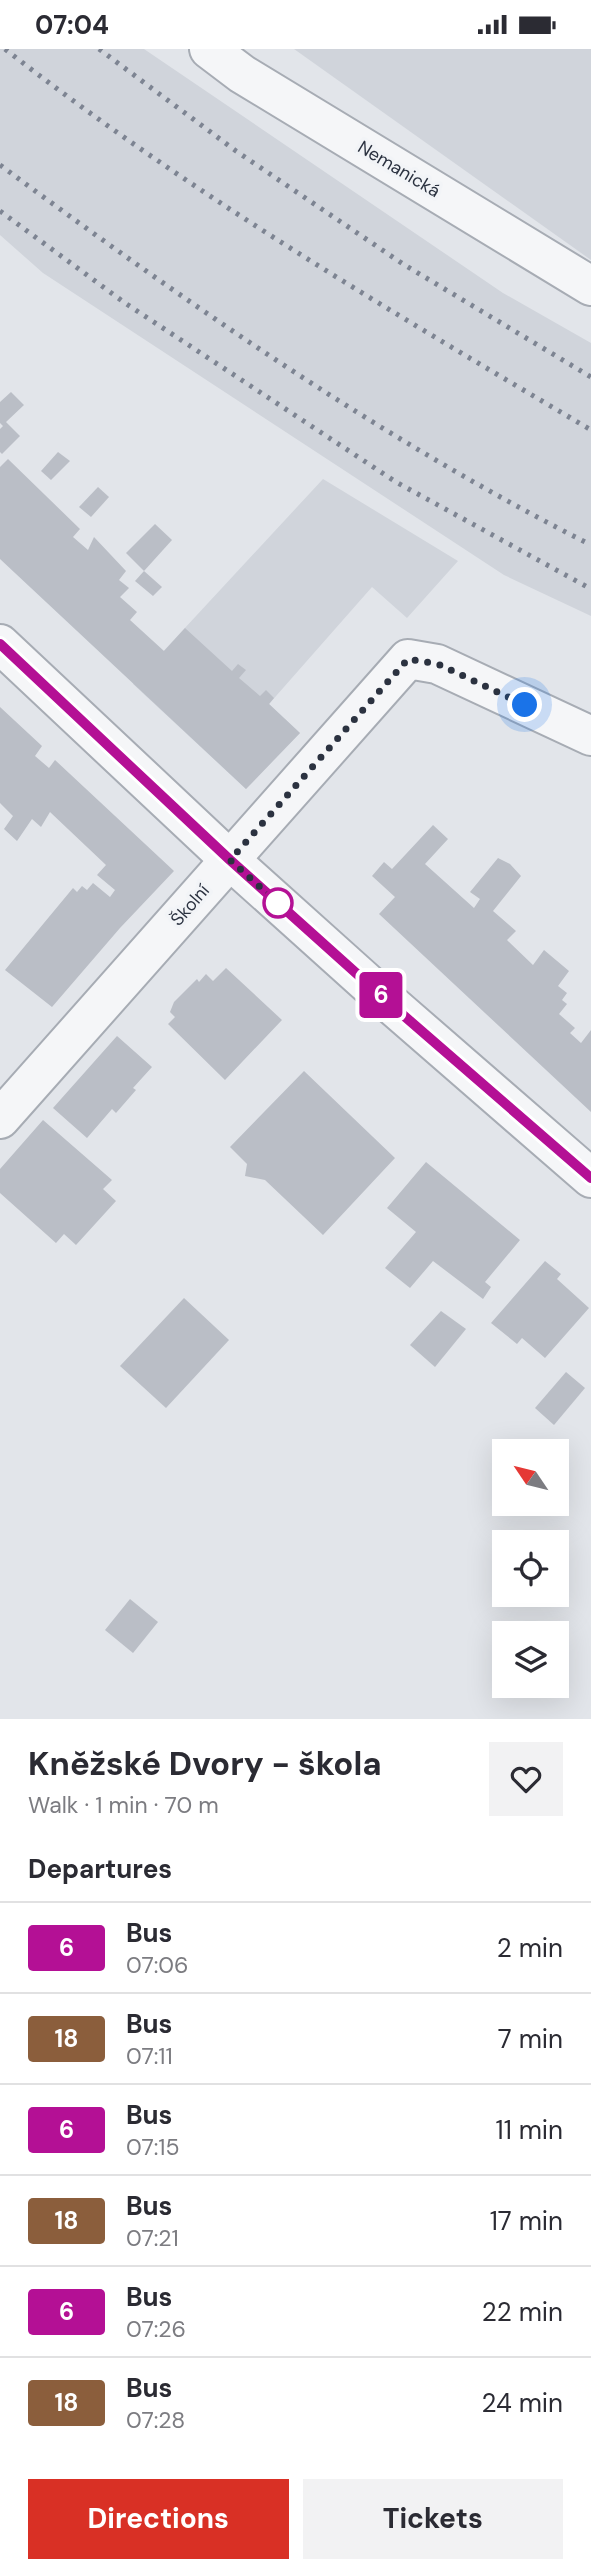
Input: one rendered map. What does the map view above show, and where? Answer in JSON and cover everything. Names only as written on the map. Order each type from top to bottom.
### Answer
[{"type":"street","name":"Nemanická","points":[[209,49],[242,74],[591,286]]},
{"type":"street","points":[[0,644],[230,860],[591,1178]]},
{"type":"street","name":"Školní","points":[[0,1119],[408,659],[438,664],[591,736]]},
{"type":"shaded area","points":[[0,49],[144,49],[503,293],[591,343],[591,616],[504,575],[43,273],[0,235]]},
{"type":"shaded area","points":[[294,49],[591,49],[591,260]]},
{"type":"shaded area","points":[[323,479],[458,561],[407,618],[372,587],[269,704],[300,733],[246,789],[133,684]]},
{"type":"building","points":[[11,392],[24,405],[6,422],[20,436],[2,454],[0,402]]},
{"type":"building","points":[[58,452],[70,461],[51,480],[41,471]]},
{"type":"building","points":[[8,459],[80,529],[73,537],[88,550],[94,537],[126,571],[119,580],[129,588],[120,597],[137,612],[130,620],[164,651],[185,628],[232,671],[238,664],[246,670],[239,678],[260,696],[266,690],[274,698],[269,704],[300,733],[246,789],[0,559],[0,467]]},
{"type":"building","points":[[98,487],[109,497],[91,517],[79,507]]},
{"type":"building","points":[[155,524],[172,540],[144,571],[126,553]]},
{"type":"building","points":[[144,571],[162,587],[153,596],[135,581]]},
{"type":"building","points":[[0,707],[42,746],[35,756],[49,768],[55,760],[174,871],[120,928],[52,1007],[5,970],[73,888],[77,892],[82,886],[87,890],[93,883],[110,897],[115,890],[97,875],[106,865],[50,812],[41,827],[32,819],[17,841],[4,829],[13,816],[0,803]]},
{"type":"building","points":[[433,825],[448,839],[425,864],[474,908],[480,899],[470,892],[498,858],[510,864],[521,876],[493,911],[516,931],[507,940],[533,965],[544,950],[569,971],[558,986],[567,993],[562,1000],[567,1004],[559,1014],[575,1028],[570,1033],[581,1043],[591,1030],[591,1112],[379,914],[395,897],[372,876],[384,862],[392,869]]},
{"type":"building","points":[[226,968],[282,1020],[225,1080],[168,1024],[175,1017],[170,1012],[174,1002],[197,979],[199,982],[206,974],[213,981]]},
{"type":"building","points":[[117,1036],[152,1067],[116,1113],[112,1109],[87,1138],[53,1108]]},
{"type":"building","points":[[304,1071],[395,1158],[323,1235],[265,1180],[245,1176],[247,1164],[230,1147]]},
{"type":"building","points":[[43,1120],[112,1180],[103,1189],[116,1201],[76,1245],[64,1234],[56,1243],[0,1193],[0,1169]]},
{"type":"building","points":[[426,1162],[520,1240],[485,1282],[491,1287],[483,1299],[433,1261],[410,1288],[385,1268],[416,1232],[387,1208]]},
{"type":"building","points":[[545,1261],[561,1274],[557,1279],[589,1308],[545,1358],[522,1338],[517,1344],[491,1323]]},
{"type":"building","points":[[184,1298],[229,1340],[166,1408],[120,1366]]},
{"type":"building","points":[[441,1311],[466,1329],[435,1367],[410,1345]]},
{"type":"building","points":[[566,1372],[585,1388],[554,1425],[535,1408]]},
{"type":"building","points":[[130,1599],[158,1622],[133,1653],[105,1630]]},
{"type":"railway","points":[[5,49],[146,153],[218,201],[366,295],[591,430]]},
{"type":"railway","points":[[99,49],[236,151],[403,264],[591,377]]},
{"type":"railway","points":[[0,165],[214,318],[361,415],[513,504],[591,545]]},
{"type":"railway","points":[[0,211],[125,303],[396,482],[591,589]]},
{"type":"bus line","name":"6","points":[[0,644],[230,860],[591,1178]]},
{"type":"route","points":[[278,903],[230,860],[408,659],[438,664],[525,705]]}]
